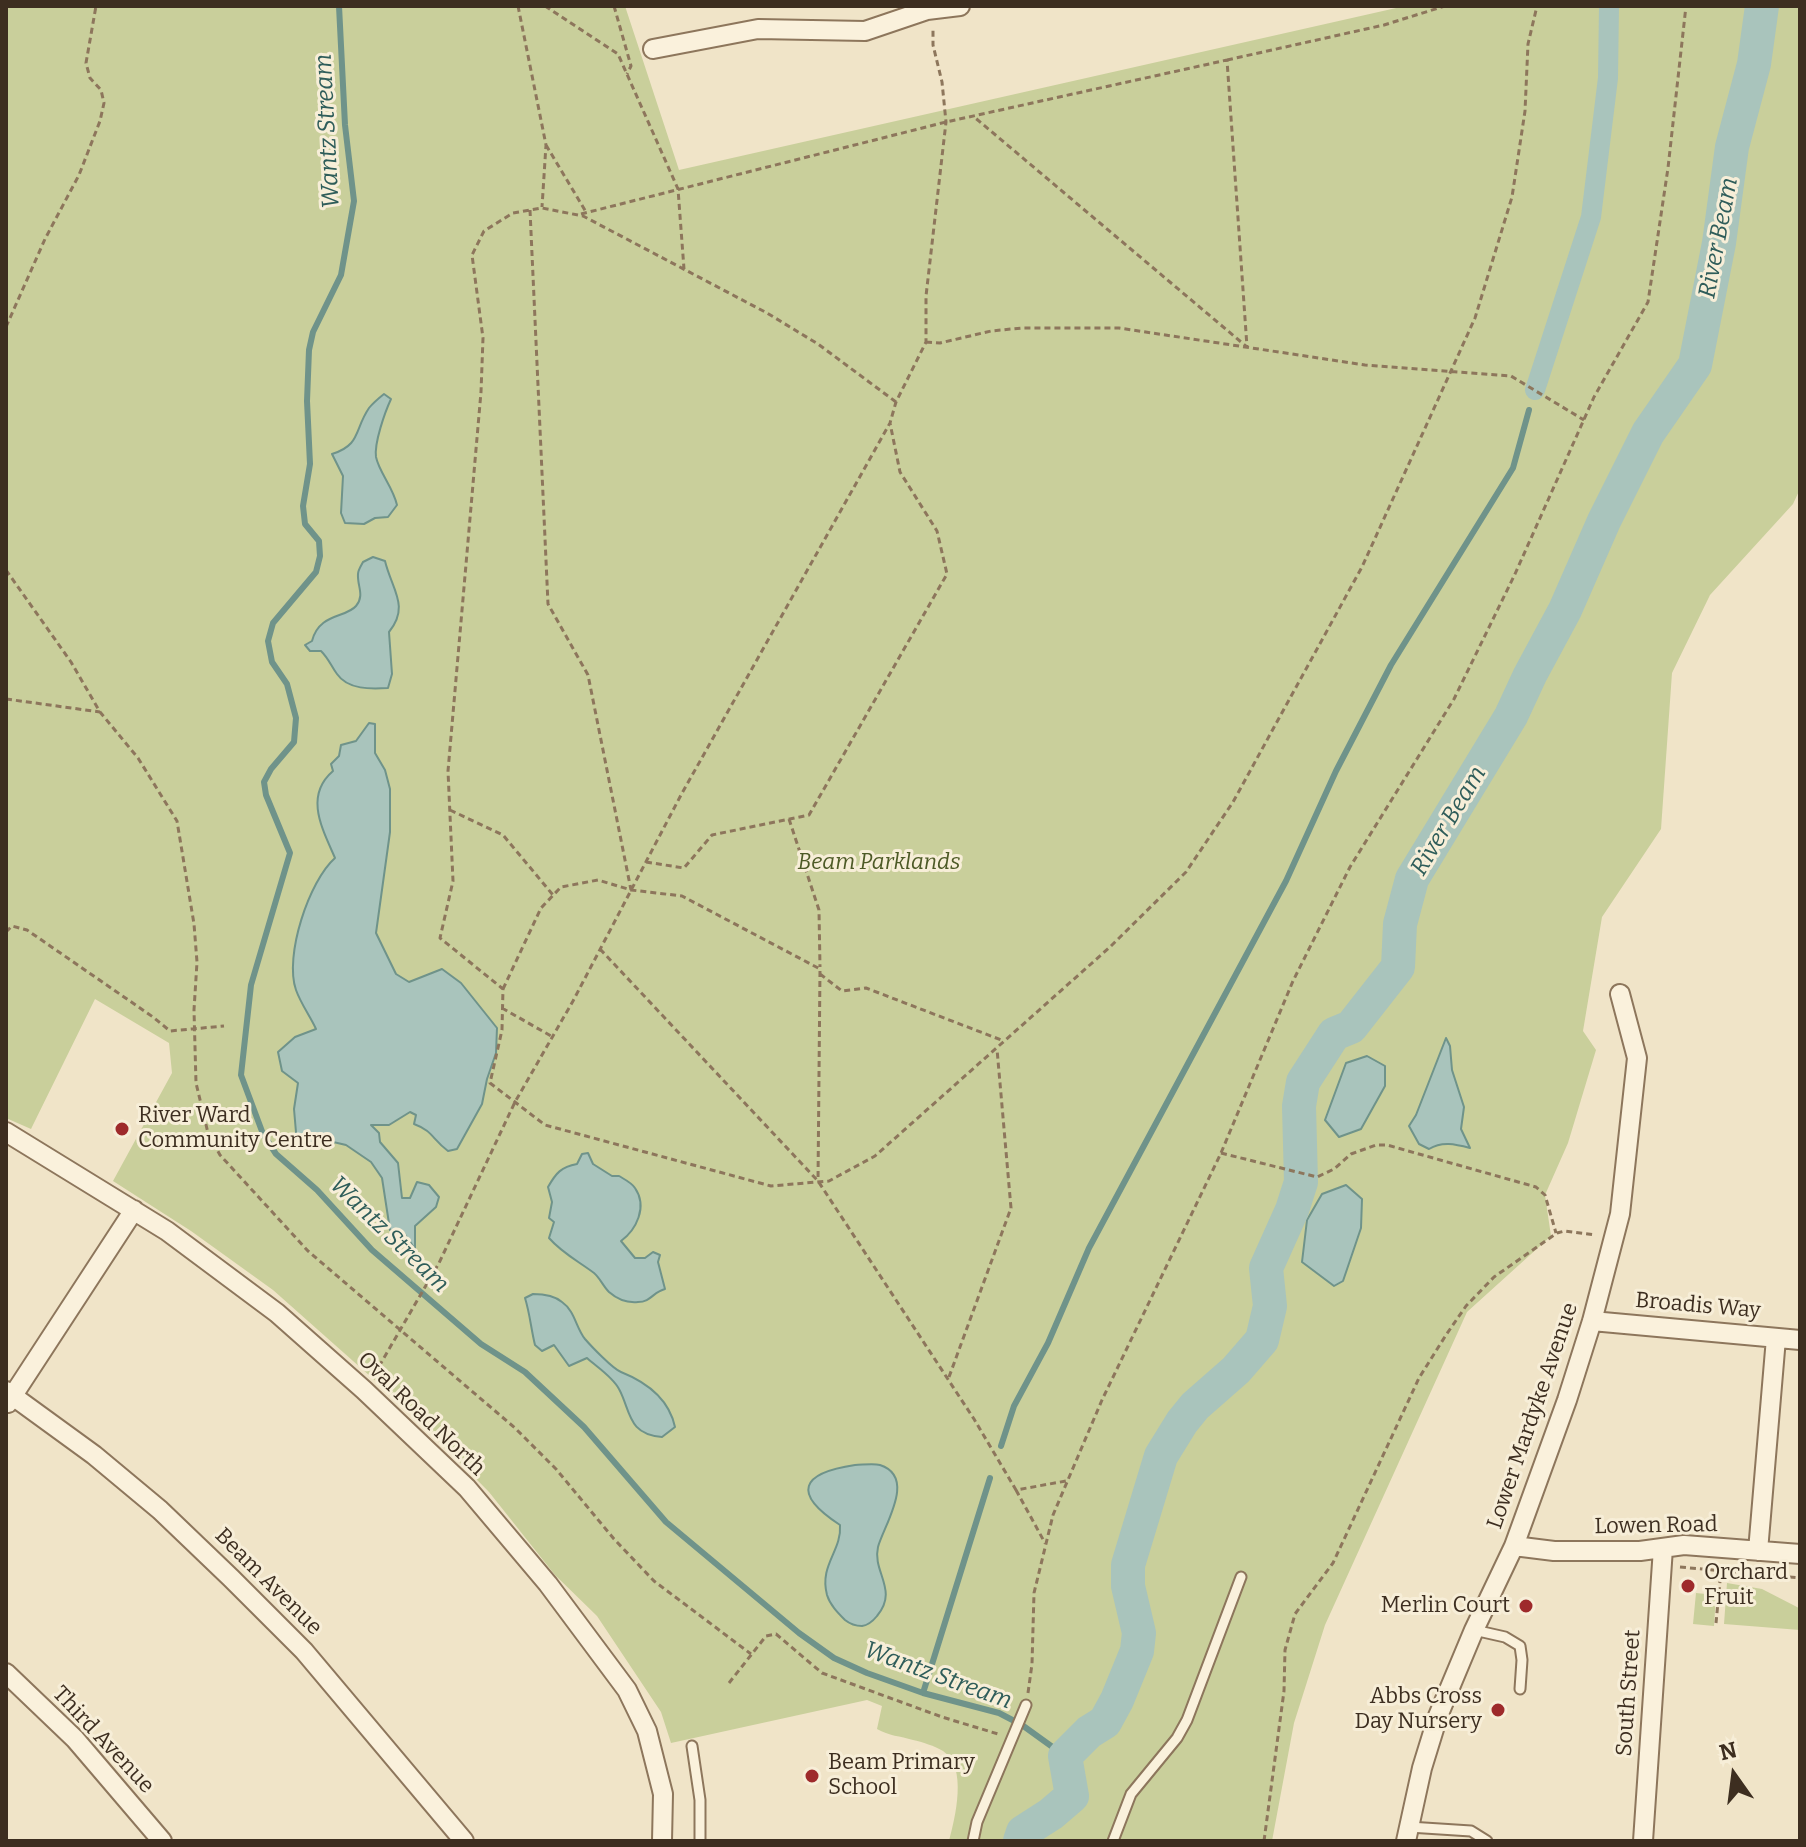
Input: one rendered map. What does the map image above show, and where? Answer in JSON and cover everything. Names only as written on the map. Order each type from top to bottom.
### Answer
[{"type":"street","points":[[653,49],[758,29],[865,31],[927,8],[960,6]]},
{"type":"street","name":"Lower Mardyke Avenue","points":[[1408,1834],[1438,1716],[1514,1546],[1567,1400],[1620,1214],[1637,1058],[1620,994]]},
{"type":"street","name":"Oval Road North","points":[[6,1132],[167,1231],[277,1313],[467,1488],[548,1584],[627,1690],[647,1731],[663,1794],[662,1841]]},
{"type":"street","points":[[8,1397],[134,1210]]},
{"type":"street","name":"Broadis Way","points":[[1592,1321],[1800,1340]]},
{"type":"street","points":[[1758,1551],[1776,1338]]},
{"type":"street","name":"Beam Avenue","points":[[8,1397],[94,1455],[231,1578],[304,1651],[464,1841]]},
{"type":"street","name":"Lowen Road","points":[[1514,1546],[1554,1551],[1640,1551],[1662,1557],[1684,1545],[1800,1554]]},
{"type":"street","name":"South Street","points":[[1643,1841],[1662,1557]]},
{"type":"street","name":"Third Avenue","points":[[6,1673],[75,1739],[162,1841]]},
{"type":"lane","points":[[1113,1841],[1131,1794],[1177,1738],[1187,1720],[1241,1577]]},
{"type":"lane","points":[[1474,1630],[1505,1637],[1520,1646],[1520,1689]]},
{"type":"lane","points":[[973,1841],[977,1822],[1026,1705]]},
{"type":"lane","points":[[692,1746],[700,1800],[700,1841]]},
{"type":"lane","points":[[1408,1834],[1471,1831],[1487,1841]]},
{"type":"path","points":[[6,327],[45,239],[79,175],[100,121],[104,103],[101,90],[90,78],[86,63],[96,6]]},
{"type":"path","points":[[518,6],[546,145],[542,208]]},
{"type":"path","points":[[545,6],[618,54],[678,189],[684,269]]},
{"type":"path","points":[[614,6],[631,66],[627,74]]},
{"type":"path","points":[[577,215],[946,122],[1384,25],[1445,6]]},
{"type":"path","points":[[1005,1041],[866,988],[842,991],[820,971],[682,896],[631,890],[598,880],[561,887],[541,908],[503,989],[502,1030],[490,1083],[545,1125],[771,1186],[829,1181],[875,1156],[997,1049],[1110,947],[1186,872],[1233,802],[1362,567],[1475,318],[1512,197],[1525,111],[1528,44],[1537,6]]},
{"type":"path","points":[[1026,1705],[1032,1664],[1034,1593],[1053,1515],[1102,1400],[1221,1153],[1293,981],[1350,867],[1454,699],[1515,574],[1584,420],[1648,302],[1668,168],[1686,6]]},
{"type":"path","points":[[364,1390],[439,1263],[515,1102],[890,423],[896,402],[926,342],[926,296],[946,122],[942,82],[933,45],[933,24],[927,8]]},
{"type":"path","points":[[1227,60],[1247,347]]},
{"type":"path","points":[[973,116],[1247,347]]},
{"type":"path","points":[[546,145],[586,212]]},
{"type":"path","points":[[503,989],[440,938],[453,881],[448,771],[481,392],[483,338],[472,255],[484,231],[513,213],[530,210],[542,208],[577,215],[684,269],[818,344],[896,402]]},
{"type":"path","points":[[530,210],[548,604],[588,675],[631,890]]},
{"type":"path","points":[[926,342],[940,343],[991,331],[1022,328],[1119,328],[1365,365],[1511,376],[1584,420]]},
{"type":"path","points":[[646,862],[684,868],[712,835],[809,815],[947,574],[937,531],[900,472],[890,423]]},
{"type":"path","points":[[6,570],[71,662],[100,712],[138,758],[177,821],[197,962],[196,1083],[208,1133],[220,1155],[308,1251],[515,1428],[556,1469],[614,1539],[654,1581],[751,1654]]},
{"type":"path","points":[[6,699],[100,712]]},
{"type":"path","points":[[450,810],[503,835],[553,895]]},
{"type":"path","points":[[789,819],[819,910],[818,1181]]},
{"type":"path","points":[[6,932],[12,926],[27,930],[170,1031],[224,1026]]},
{"type":"path","points":[[600,949],[818,1181],[948,1379],[1046,1545]]},
{"type":"path","points":[[502,1008],[552,1037]]},
{"type":"path","points":[[948,1379],[1011,1208],[997,1049]]},
{"type":"path","points":[[1221,1153],[1317,1177],[1334,1169],[1351,1154],[1376,1145],[1387,1145],[1536,1187],[1545,1195],[1557,1233]]},
{"type":"path","points":[[1264,1841],[1284,1691],[1285,1650],[1295,1614],[1333,1563],[1419,1378],[1466,1306],[1494,1277],[1557,1233],[1565,1231],[1613,1237]]},
{"type":"path","points":[[1016,1490],[1068,1481]]},
{"type":"path","points":[[1662,1557],[1721,1571],[1800,1578]]},
{"type":"path","points":[[1716,1623],[1721,1571]]},
{"type":"path","points":[[729,1683],[766,1636],[776,1634],[822,1673],[1013,1739]]},
{"type":"green space","name":"Beam Parklands","points":[[6,6],[625,6],[679,170],[1405,6],[1800,6],[1800,489],[1793,504],[1710,595],[1672,673],[1661,829],[1602,917],[1583,1031],[1596,1050],[1568,1143],[1545,1195],[1551,1236],[1467,1312],[1325,1625],[1294,1723],[1272,1841],[949,1841],[958,1793],[951,1759],[932,1746],[877,1729],[882,1706],[867,1700],[671,1743],[661,1712],[597,1616],[555,1575],[489,1492],[406,1408],[273,1290],[191,1231],[113,1181],[172,1073],[169,1043],[95,999],[31,1129],[6,1118]]},
{"type":"green space","points":[[1727,1583],[1762,1589],[1797,1607],[1800,1609],[1800,1630],[1724,1624]]},
{"type":"green space","points":[[1696,1593],[1716,1595],[1714,1626],[1693,1624]]},
{"type":"water","points":[[384,394],[391,399],[378,436],[376,457],[397,505],[388,517],[375,518],[364,524],[345,523],[341,513],[343,476],[332,454],[348,446],[369,408]]},
{"type":"water","points":[[373,557],[385,561],[399,606],[389,632],[392,674],[388,688],[367,688],[347,683],[321,651],[310,651],[305,645],[312,641],[320,625],[356,606],[360,594],[358,571],[363,562]]},
{"type":"water","points":[[369,723],[375,724],[375,753],[385,770],[390,789],[390,832],[376,933],[396,974],[409,982],[442,969],[461,983],[497,1028],[496,1053],[482,1104],[457,1149],[448,1151],[429,1132],[414,1124],[416,1115],[410,1112],[389,1125],[371,1125],[379,1133],[380,1142],[398,1163],[402,1198],[410,1198],[417,1182],[429,1185],[439,1197],[436,1207],[415,1226],[415,1249],[404,1233],[390,1230],[382,1178],[371,1162],[346,1145],[329,1141],[297,1144],[294,1109],[298,1083],[282,1071],[278,1052],[295,1037],[316,1029],[296,990],[293,958],[308,901],[325,869],[335,858],[321,824],[317,802],[324,781],[333,771],[331,764],[339,756],[341,745],[356,741]]},
{"type":"water","points":[[1446,1038],[1464,1107],[1461,1129],[1470,1148],[1444,1144],[1429,1149],[1419,1144],[1409,1126]]},
{"type":"water","points":[[1367,1056],[1385,1066],[1385,1086],[1361,1129],[1339,1137],[1325,1120],[1346,1063]]},
{"type":"water","points":[[588,1153],[593,1164],[612,1176],[628,1181],[639,1195],[638,1218],[621,1241],[635,1258],[645,1258],[653,1252],[660,1255],[658,1262],[665,1289],[646,1300],[630,1302],[616,1297],[594,1273],[549,1238],[554,1222],[549,1218],[552,1202],[548,1187],[560,1171],[577,1164],[582,1154]]},
{"type":"water","points":[[1346,1185],[1362,1199],[1361,1228],[1343,1281],[1334,1286],[1302,1262],[1307,1220],[1322,1194]]},
{"type":"water","points":[[533,1294],[552,1297],[566,1306],[582,1335],[602,1357],[662,1400],[675,1427],[662,1437],[642,1431],[632,1420],[616,1385],[587,1358],[569,1366],[554,1345],[542,1351],[535,1345],[525,1298]]},
{"type":"water","points":[[877,1464],[891,1471],[897,1490],[877,1556],[886,1598],[875,1618],[862,1626],[845,1620],[828,1599],[826,1575],[838,1543],[840,1525],[824,1514],[809,1494],[809,1486],[823,1473],[855,1465]]},
{"type":"waterway","name":"Wantz Stream","points":[[339,6],[345,125],[354,201],[341,275],[313,332],[309,350],[307,401],[310,464],[303,506],[305,524],[319,541],[320,556],[316,572],[273,623],[268,641],[272,662],[287,684],[296,718],[294,742],[264,782],[266,795],[290,853],[251,985],[241,1075],[263,1134],[276,1154],[317,1190],[372,1250],[481,1344],[525,1372],[584,1427],[666,1522],[799,1633],[834,1658],[867,1673],[923,1693],[999,1713],[1022,1725],[1065,1756]]},
{"type":"waterway","points":[[1535,390],[1591,217],[1608,78],[1609,6]]},
{"type":"waterway","name":"River Beam","points":[[1020,1841],[1023,1832],[1072,1796],[1065,1756],[1089,1732],[1105,1722],[1137,1651],[1139,1633],[1128,1586],[1128,1565],[1161,1456],[1195,1406],[1236,1370],[1262,1340],[1270,1306],[1266,1268],[1301,1182],[1299,1106],[1303,1082],[1334,1034],[1351,1027],[1398,967],[1400,924],[1412,879],[1511,716],[1565,610],[1604,521],[1648,433],[1695,365],[1719,243],[1732,147],[1754,64],[1762,6]]},
{"type":"waterway","points":[[1001,1446],[1014,1406],[1048,1343],[1089,1248],[1286,881],[1336,771],[1391,665],[1513,468],[1529,410]]},
{"type":"waterway","points":[[923,1693],[990,1478]]},
{"type":"place","name":"River Ward Community Centre","points":[[122,1129]]},
{"type":"place","name":"Orchard Fruit","points":[[1688,1586]]},
{"type":"place","name":"Merlin Court","points":[[1526,1606]]},
{"type":"place","name":"Abbs Cross Day Nursery","points":[[1498,1710]]},
{"type":"place","name":"Beam Primary School","points":[[812,1776]]}]
